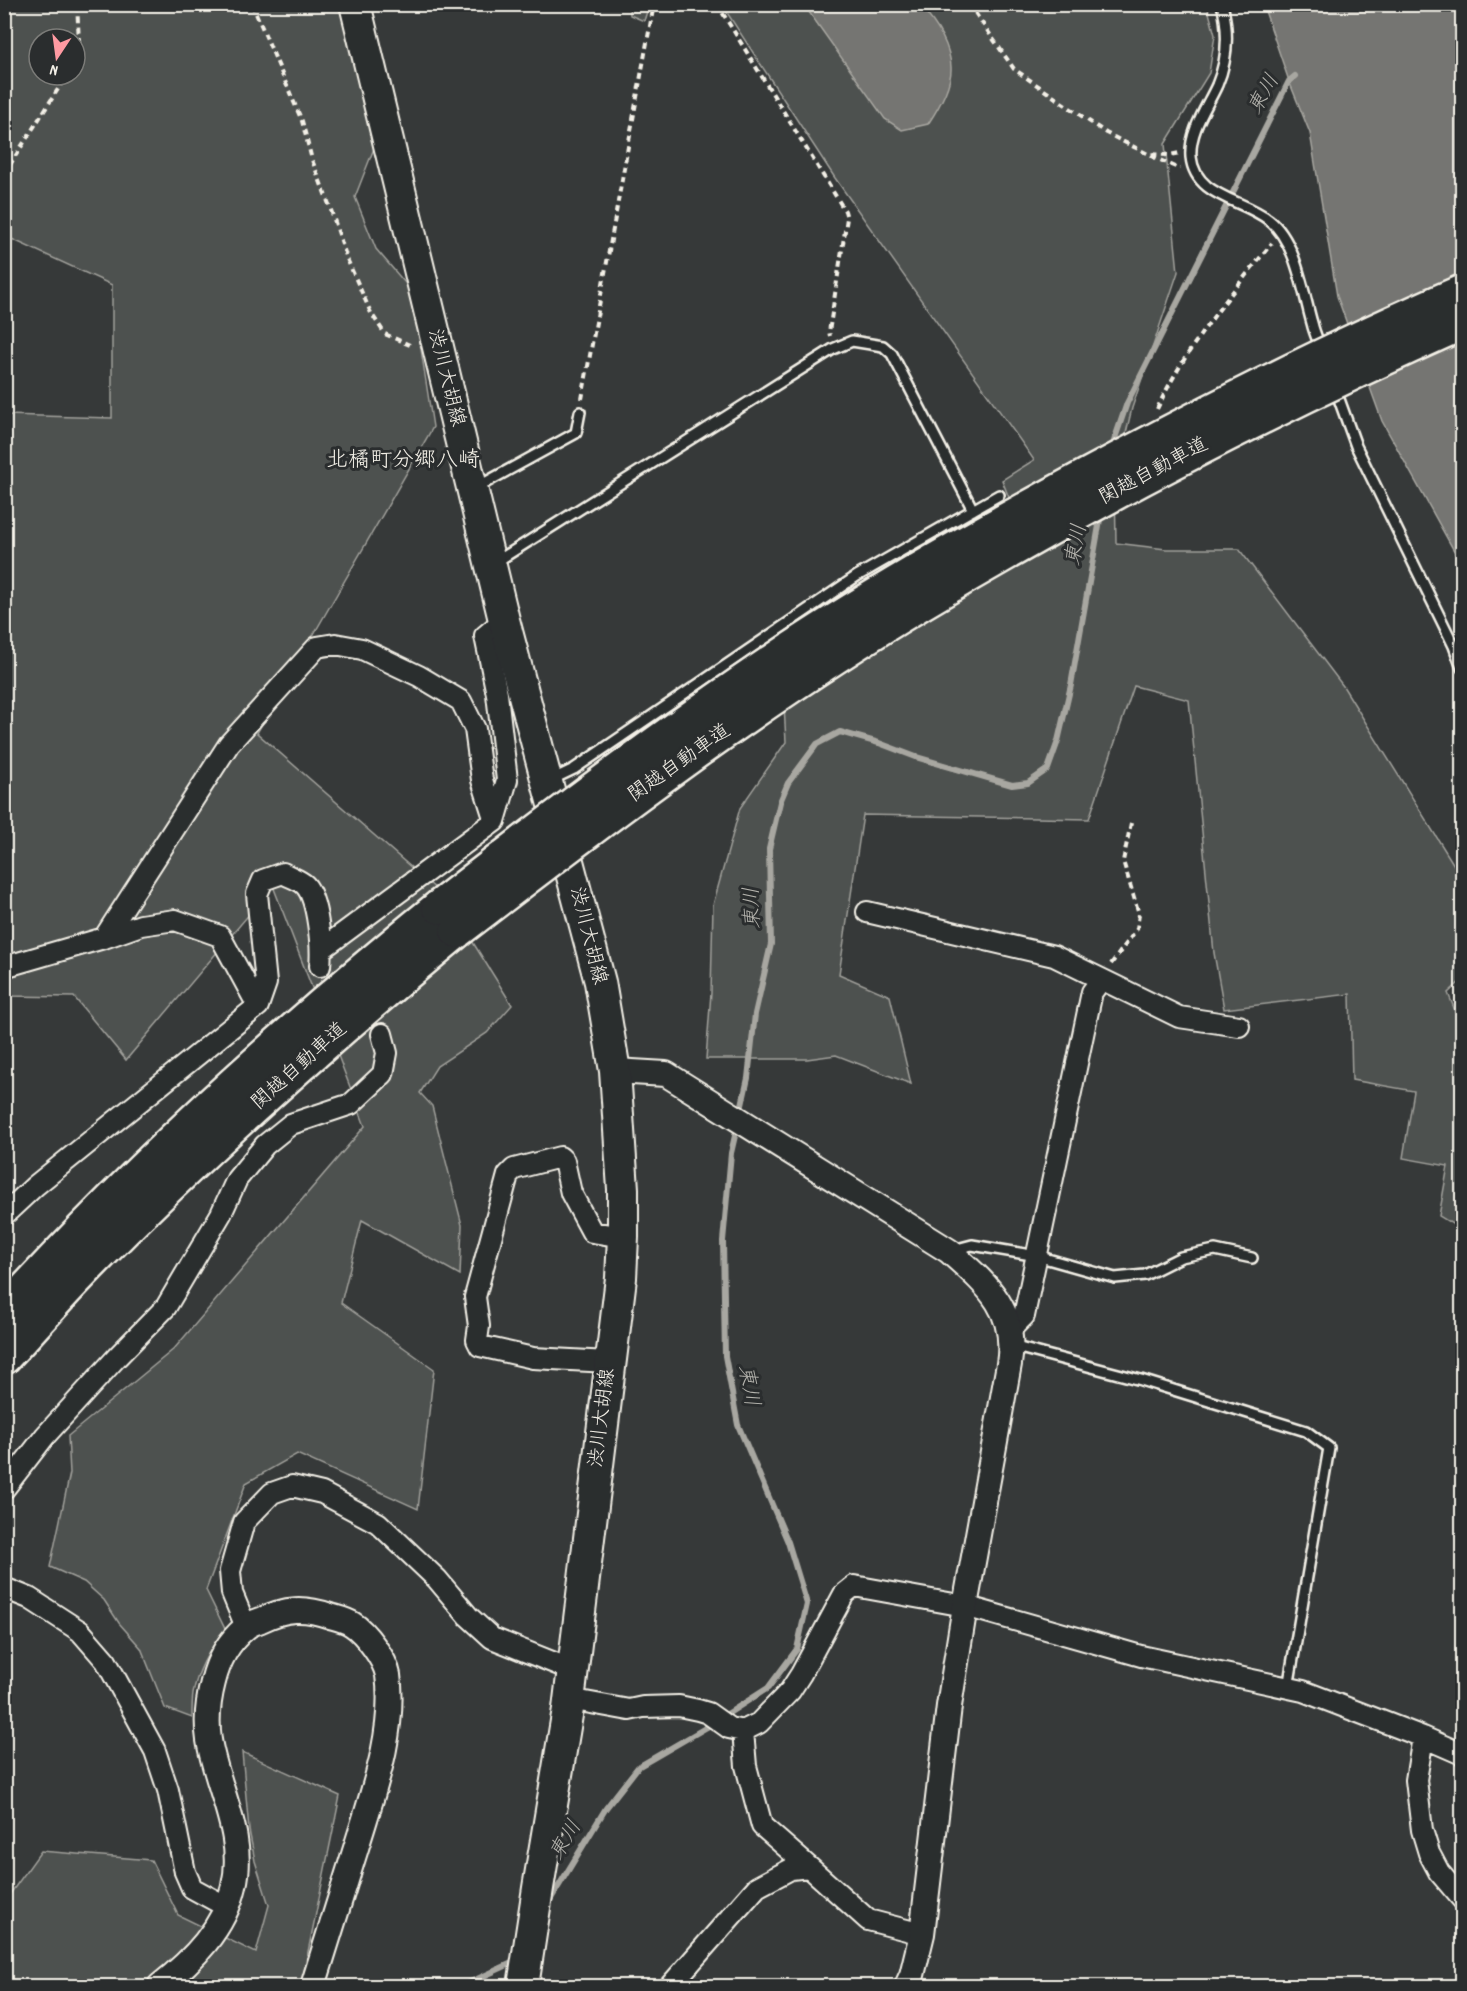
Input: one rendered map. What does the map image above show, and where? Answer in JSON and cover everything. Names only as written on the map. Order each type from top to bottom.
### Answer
[{"type":"highway","name":"関越自動車道","points":[[4,1357],[74,1281],[177,1179],[368,1004],[448,919],[572,804],[682,723],[796,646],[915,573],[1036,504],[1160,437],[1293,371],[1462,292]]},
{"type":"highway","name":"関越自動車道","points":[[4,1313],[51,1261],[154,1158],[364,968],[448,919],[583,834],[803,678],[919,604],[1048,529],[1179,458],[1309,393],[1462,323]]},
{"type":"main road","name":"渋川大胡線","points":[[355,4],[504,620],[600,982],[615,1071],[623,1189],[621,1278],[571,1684],[524,1983]]},
{"type":"street","points":[[4,1215],[35,1186],[258,1006],[266,982],[257,894],[263,880],[283,873],[305,886],[315,906],[321,957],[495,821],[507,780],[497,694],[485,636],[504,620]]},
{"type":"street","points":[[104,938],[229,744],[317,647],[335,644],[362,649],[419,676],[461,701],[475,729],[482,780],[495,821]]},
{"type":"street","points":[[867,912],[1054,956],[1179,1017],[1239,1026]]},
{"type":"street","points":[[4,967],[141,925],[175,920],[220,936],[258,1006]]},
{"type":"street","points":[[907,1986],[922,1934],[949,1706],[1011,1338],[1024,1316],[1092,992],[1101,980]]},
{"type":"street","points":[[4,1489],[53,1428],[165,1307],[221,1214],[237,1179],[265,1145],[291,1124],[351,1104],[383,1074],[387,1053],[382,1034]]},
{"type":"street","points":[[615,1071],[666,1074],[949,1251],[992,1291],[999,1301],[1011,1338]]},
{"type":"street","points":[[609,1362],[533,1358],[480,1346],[477,1340],[475,1297],[507,1175],[514,1169],[560,1157],[564,1161],[572,1193],[592,1232],[623,1236]]},
{"type":"street","points":[[246,1627],[232,1593],[230,1571],[244,1522],[272,1493],[292,1486],[322,1492],[378,1523],[437,1579],[468,1616],[492,1638],[571,1684],[630,1710],[643,1707],[679,1706],[708,1713],[736,1729],[759,1723],[790,1691],[844,1594],[854,1586],[965,1606],[1141,1656],[1304,1691],[1462,1754]]},
{"type":"street","points":[[4,1588],[29,1598],[80,1630],[106,1661],[155,1751],[168,1790],[185,1872],[192,1888],[227,1907]]},
{"type":"street","points":[[160,1986],[186,1965],[213,1934],[227,1907],[234,1885],[235,1835],[209,1741],[207,1719],[215,1672],[226,1647],[246,1627],[279,1611],[302,1609],[327,1614],[351,1623],[372,1643],[387,1672],[389,1704],[387,1730],[374,1790],[313,1986]]},
{"type":"street","points":[[736,1729],[762,1826],[868,1920],[922,1934]]},
{"type":"street","points":[[1424,1737],[1416,1780],[1422,1830],[1429,1853],[1439,1872],[1462,1899]]},
{"type":"street","points":[[670,1986],[757,1887],[791,1869],[809,1867]]},
{"type":"lane","points":[[1222,4],[1227,28],[1225,59],[1217,84],[1198,122],[1191,158],[1198,177],[1213,192],[1270,220],[1280,233],[1300,273],[1312,325],[1356,446],[1454,646],[1462,668]]},
{"type":"lane","points":[[500,560],[833,349],[852,341],[883,346],[892,354],[973,510]]},
{"type":"lane","points":[[472,487],[483,484],[576,433],[580,412]]},
{"type":"lane","points":[[547,781],[574,769],[857,576],[999,495]]},
{"type":"lane","points":[[949,1251],[972,1245],[1037,1256],[1115,1278],[1145,1275],[1181,1257],[1215,1250],[1252,1258]]},
{"type":"lane","points":[[1011,1338],[1306,1431],[1329,1448],[1288,1688]]},
{"type":"path","points":[[76,4],[78,27]]},
{"type":"path","points":[[252,4],[302,121],[312,160],[347,259],[371,313],[385,334],[440,358]]},
{"type":"path","points":[[580,412],[654,4]]},
{"type":"path","points":[[717,4],[845,211],[847,218],[829,332],[833,349]]},
{"type":"path","points":[[969,4],[1014,69],[1107,133],[1198,177]]},
{"type":"path","points":[[4,174],[59,87]]},
{"type":"path","points":[[1148,154],[1170,155],[1192,149]]},
{"type":"path","points":[[1153,417],[1168,385],[1205,326],[1280,233]]},
{"type":"path","points":[[1101,980],[1137,929],[1139,914],[1124,861],[1131,823]]},
{"type":"shaded area","points":[[5,5],[343,5],[378,138],[355,197],[376,249],[412,291],[433,427],[257,733],[444,896],[512,1005],[487,1033],[437,1066],[420,1093],[432,1106],[462,1225],[460,1275],[362,1220],[341,1303],[434,1369],[418,1509],[297,1454],[246,1483],[206,1590],[225,1629],[201,1668],[193,1694],[192,1718],[165,1708],[141,1648],[119,1623],[104,1600],[84,1582],[50,1567],[70,1473],[68,1436],[174,1349],[365,1126],[273,886],[126,1060],[74,997],[5,996],[5,415],[112,418],[112,285],[5,236]]},
{"type":"shaded area","points":[[629,5],[649,5],[644,21],[630,15]]},
{"type":"shaded area","points":[[722,5],[1207,5],[1215,35],[1209,73],[1165,144],[1178,272],[1132,408],[1115,479],[1116,543],[1166,549],[1239,549],[1343,686],[1462,878],[1462,980],[1448,993],[1462,1028],[1462,1230],[1439,1216],[1448,1166],[1403,1158],[1414,1091],[1352,1080],[1350,994],[1224,1009],[1214,953],[1189,700],[1134,686],[1089,819],[863,815],[839,974],[890,996],[911,1084],[836,1055],[807,1059],[706,1059],[711,993],[713,905],[740,808],[786,742],[784,705],[1029,549],[1002,480],[1034,460],[835,178]]},
{"type":"shaded area","points":[[804,5],[919,5],[940,33],[948,50],[951,67],[947,89],[928,124],[902,130],[885,119]]},
{"type":"shaded area","points":[[1263,5],[1462,5],[1462,565],[1382,421],[1337,296],[1310,133]]},
{"type":"shaded area","points":[[242,1752],[340,1796],[301,1986],[5,1986],[5,1901],[41,1851],[151,1860],[178,1915],[256,1953],[269,1905],[255,1861],[249,1830]]},
{"type":"waterway","name":"東川","points":[[1111,450],[1127,403],[1289,81],[1295,76]]},
{"type":"waterway","name":"東川","points":[[740,1114],[748,1078],[755,1014],[771,944],[769,849],[780,802],[788,783],[817,744],[840,732],[1012,785],[1028,783],[1048,769],[1058,741],[1071,685],[1101,514]]},
{"type":"waterway","name":"東川","points":[[549,1902],[606,1808],[638,1767],[768,1688],[797,1649],[807,1604],[788,1542],[738,1425],[725,1356],[723,1241],[731,1153],[737,1127]]},
{"type":"waterway","name":"東川","points":[[462,1986],[512,1963],[515,1957]]},
{"type":"tunnel","points":[[320,966],[382,1034]]},
{"type":"district","name":"北橘町分郷八崎","points":[[403,461]]}]
